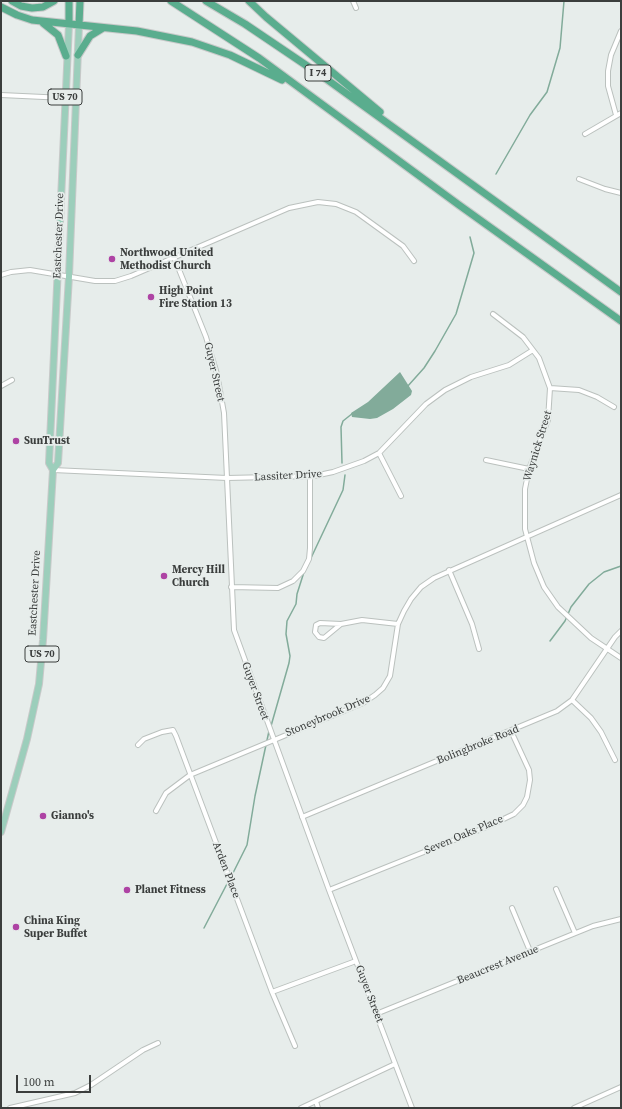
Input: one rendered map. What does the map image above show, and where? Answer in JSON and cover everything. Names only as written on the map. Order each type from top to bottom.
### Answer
[{"type":"highway","points":[[12,1],[21,6],[32,8],[43,7],[54,1]]},
{"type":"highway","name":"Eastchester Drive","points":[[68,24],[70,1]]},
{"type":"highway","name":"Eastchester Drive","points":[[79,25],[80,1]]},
{"type":"highway","name":"I 74","points":[[171,1],[234,40],[298,88],[621,321]]},
{"type":"highway","name":"I 74","points":[[206,1],[293,56],[427,150],[621,292]]},
{"type":"highway","points":[[249,1],[266,17],[427,150]]},
{"type":"highway","points":[[1,7],[18,16],[39,21],[151,33],[206,46],[242,60],[298,88]]},
{"type":"highway","points":[[39,21],[52,29],[58,35],[66,56]]},
{"type":"highway","points":[[78,55],[90,36],[97,30],[106,28]]},
{"type":"main road","name":"Eastchester Drive","points":[[53,470],[49,463],[68,24]]},
{"type":"main road","name":"Eastchester Drive","points":[[1,832],[27,739],[39,684],[44,640],[53,470],[58,463],[79,25]]},
{"type":"street","points":[[353,1],[356,8]]},
{"type":"street","points":[[616,115],[608,86],[608,71],[611,55],[621,31]]},
{"type":"street","points":[[1,94],[65,98]]},
{"type":"street","points":[[585,134],[621,113]]},
{"type":"street","points":[[579,179],[598,187],[621,192]]},
{"type":"street","points":[[1,275],[23,270],[58,274],[95,281],[115,281],[131,276],[289,208],[318,202],[336,204],[356,212],[403,246],[414,261]]},
{"type":"street","name":"Guyer Street","points":[[174,257],[206,337],[217,374],[224,417],[234,630],[328,890],[412,1108]]},
{"type":"street","name":"Waynick Street","points":[[493,314],[523,337],[545,368],[550,388],[548,420],[529,469],[524,509],[526,536],[534,563],[544,587],[555,602],[576,625],[621,658]]},
{"type":"street","name":"Lassiter Drive","points":[[53,470],[227,478],[310,476],[348,468],[379,453],[426,404],[445,390],[471,377],[509,365],[533,350]]},
{"type":"street","points":[[1,386],[12,380]]},
{"type":"street","points":[[550,388],[579,390],[597,397],[614,407]]},
{"type":"street","points":[[379,453],[401,496]]},
{"type":"street","points":[[486,460],[529,469]]},
{"type":"street","points":[[231,587],[278,588],[293,582],[303,571],[309,559],[310,548],[310,476]]},
{"type":"street","name":"Stoneybrook Drive","points":[[156,811],[166,793],[174,785],[190,775],[363,703],[375,695],[383,688],[390,676],[398,624],[410,599],[421,587],[449,570],[621,495]]},
{"type":"street","points":[[449,570],[472,624],[479,649]]},
{"type":"street","points":[[341,624],[324,638],[319,637],[315,632],[316,625],[320,623],[341,624],[362,620],[398,624]]},
{"type":"street","name":"Bolingbroke Road","points":[[302,817],[557,711],[572,700],[615,636],[621,631]]},
{"type":"street","points":[[572,700],[591,718],[601,732],[615,760]]},
{"type":"street","name":"Arden Place","points":[[138,745],[151,735],[173,730],[272,992],[295,1046]]},
{"type":"street","name":"Seven Oaks Place","points":[[328,890],[489,826],[514,814],[523,805],[527,798],[530,780],[529,770],[511,731]]},
{"type":"street","points":[[556,890],[575,933]]},
{"type":"street","points":[[512,908],[530,951]]},
{"type":"street","name":"Beaucrest Avenue","points":[[376,1014],[575,933],[599,924],[621,919]]},
{"type":"street","points":[[272,992],[356,961]]},
{"type":"street","points":[[10,1108],[75,1093],[91,1085],[143,1050],[158,1043]]},
{"type":"street","points":[[301,1108],[396,1064]]},
{"type":"street","points":[[574,1108],[621,1087]]},
{"type":"street","points":[[316,1101],[318,1108]]},
{"type":"shaded area","points":[[400,372],[412,391],[411,395],[393,409],[377,418],[370,419],[352,417],[351,413],[368,402]]},
{"type":"waterway","points":[[496,174],[530,115],[547,92],[560,48],[564,1]]},
{"type":"waterway","points":[[407,387],[424,368],[456,314],[474,253],[470,237]]},
{"type":"waterway","points":[[342,463],[341,427],[343,421],[353,413]]},
{"type":"waterway","points":[[311,558],[343,490],[345,475]]},
{"type":"waterway","points":[[550,641],[565,621],[571,607],[589,584],[604,572],[621,566]]},
{"type":"waterway","points":[[271,726],[289,663],[290,656],[286,634],[287,621],[296,604],[297,594],[304,572]]},
{"type":"waterway","points":[[231,877],[247,845],[255,796],[269,731]]},
{"type":"waterway","points":[[204,928],[229,880]]},
{"type":"place","name":"Northwood United Methodist Church","points":[[112,259]]},
{"type":"place","name":"High Point Fire Station 13","points":[[151,297]]},
{"type":"place","name":"SunTrust","points":[[16,441]]},
{"type":"place","name":"Mercy Hill Church","points":[[164,576]]},
{"type":"place","name":"Gianno's","points":[[43,816]]},
{"type":"place","name":"Planet Fitness","points":[[127,890]]},
{"type":"place","name":"China King Super Buffet","points":[[16,927]]}]
